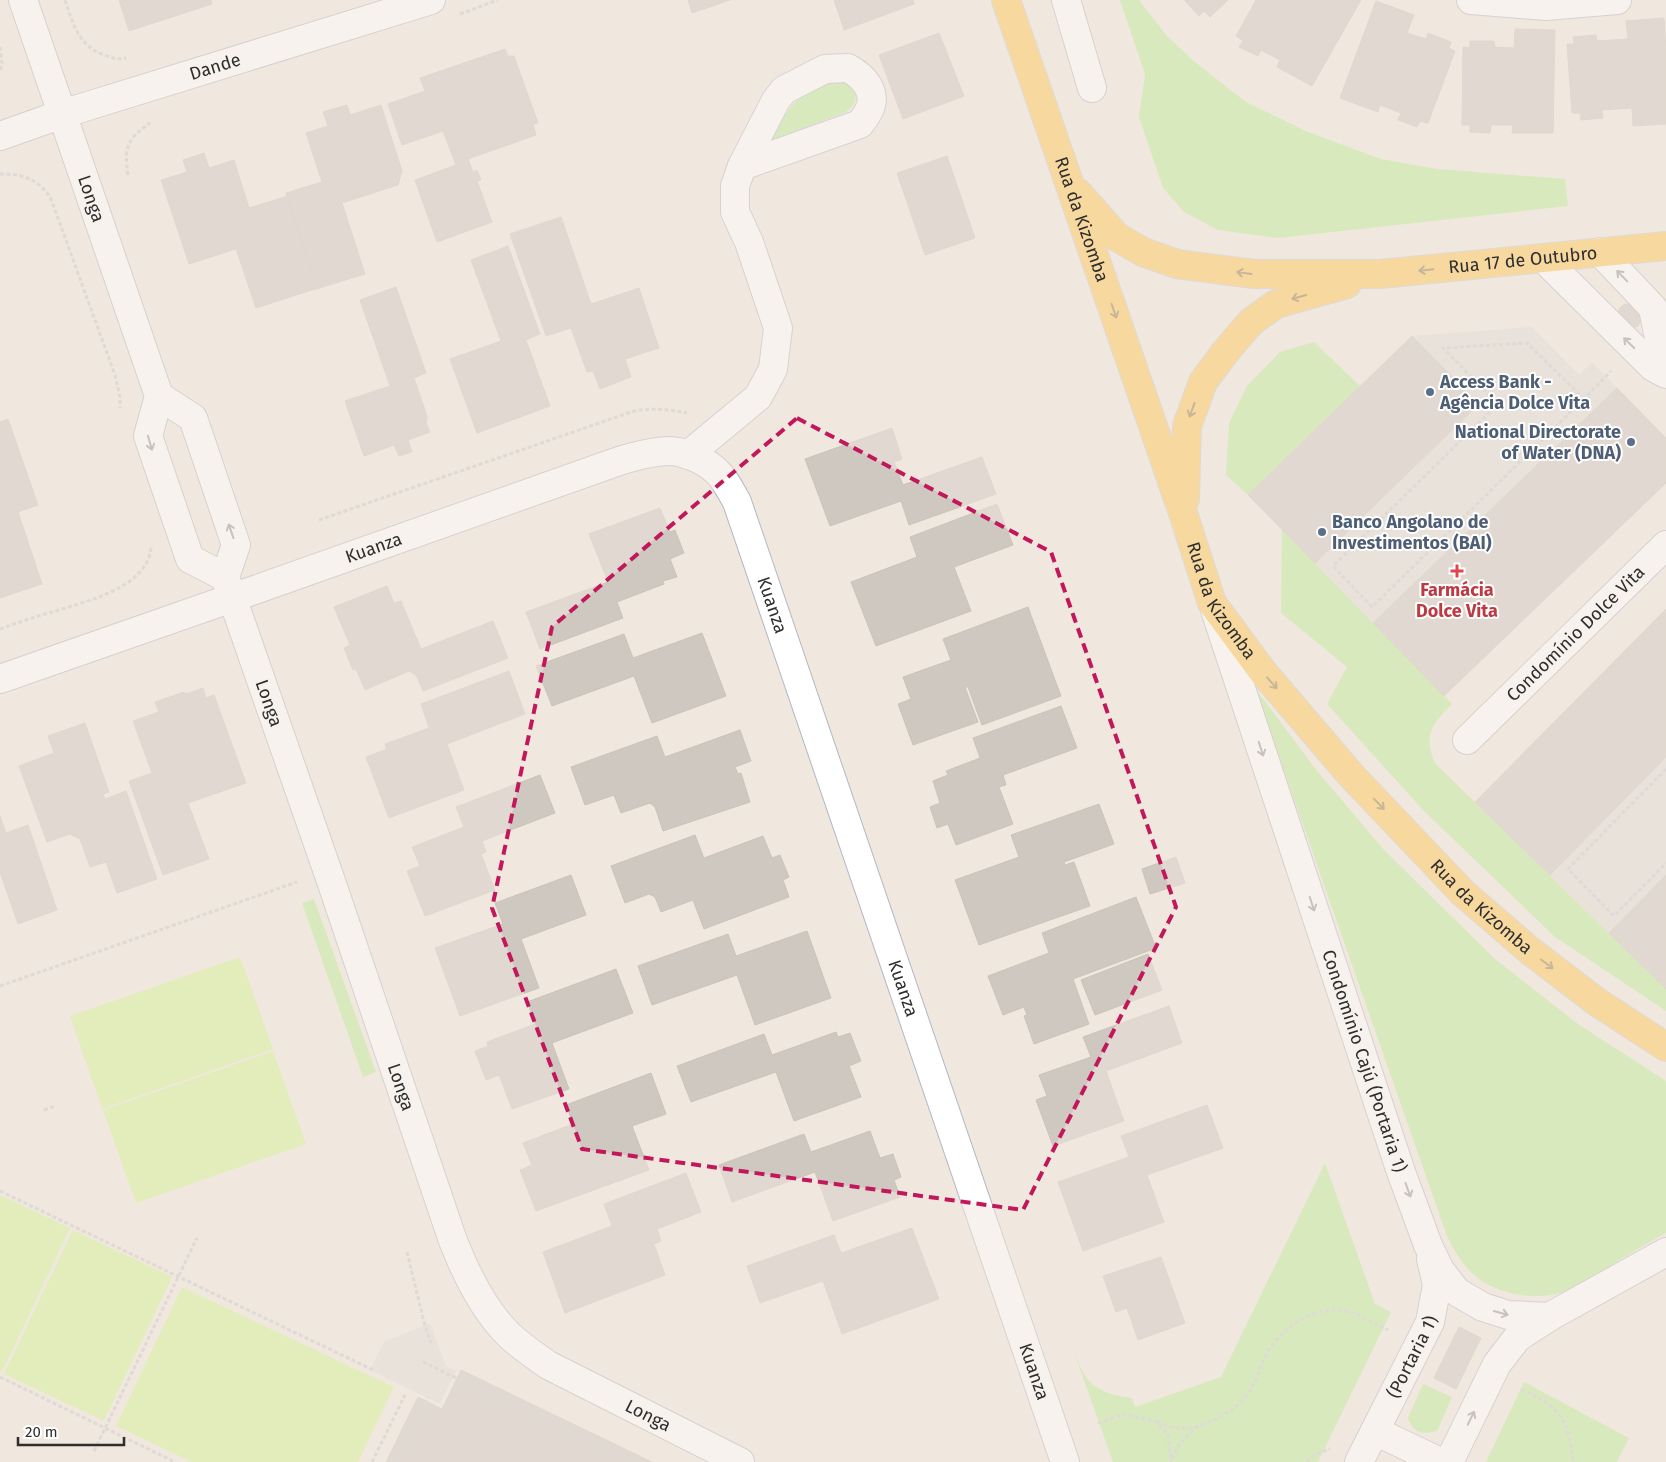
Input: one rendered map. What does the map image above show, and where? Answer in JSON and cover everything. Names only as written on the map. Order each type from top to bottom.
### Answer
[{"type":"main road","name":"Rua da Kizomba","points":[[1006,0],[1184,516],[1212,604],[1262,672],[1350,774],[1463,892],[1529,950],[1597,1002],[1666,1047]]},
{"type":"main road","points":[[1069,182],[1117,238],[1143,252],[1177,264],[1254,274],[1380,274]]},
{"type":"main road","name":"Rua 17 de Outubro","points":[[1380,274],[1666,246]]},
{"type":"main road","points":[[1184,516],[1187,426],[1203,382],[1226,351],[1251,322],[1276,304],[1380,274]]},
{"type":"street","name":"Longa","points":[[23,0],[159,396]]},
{"type":"street","name":"Dande","points":[[0,136],[62,114],[431,0]]},
{"type":"street","points":[[1066,0],[1092,88]]},
{"type":"street","points":[[1471,0],[1546,6],[1617,0]]},
{"type":"street","points":[[688,455],[758,397],[773,369],[778,328],[749,242],[735,212],[735,186],[742,166],[776,100],[784,90],[825,69],[848,68],[860,75],[867,83],[871,100],[870,110],[860,124],[742,166]]},
{"type":"street","points":[[1600,252],[1652,308],[1658,334],[1666,345]]},
{"type":"street","points":[[1543,258],[1653,367],[1666,374]]},
{"type":"street","points":[[159,396],[193,418],[236,544],[228,588],[190,559],[148,436],[159,396]]},
{"type":"street","name":"Kuanza","points":[[0,678],[228,588],[622,460],[650,453],[670,451],[688,455],[706,463],[720,475],[737,502],[1065,1462]]},
{"type":"street","name":"Condomínio Dolce Vita","points":[[1467,740],[1666,545]]},
{"type":"street","name":"Longa","points":[[228,588],[331,881],[452,1238],[460,1260],[471,1281],[507,1334],[548,1365],[740,1462]]},
{"type":"street","name":"Condomínio Cajú (Portaria 1)","points":[[1212,604],[1401,1172],[1428,1245],[1440,1270],[1457,1292],[1483,1307],[1508,1315],[1549,1317]]},
{"type":"street","name":"(Portaria 1)","points":[[1359,1462],[1430,1322],[1436,1285],[1428,1245]]},
{"type":"street","points":[[1449,1462],[1497,1364],[1517,1338],[1549,1317],[1666,1252]]},
{"type":"street","points":[[1375,1431],[1440,1462]]},
{"type":"path","points":[[65,0],[79,37],[93,51],[117,60],[132,57]]},
{"type":"path","points":[[0,48],[2,58],[0,72]]},
{"type":"path","points":[[0,174],[14,174],[28,178],[43,187],[51,199],[115,375]]},
{"type":"path","points":[[1584,399],[1527,342],[1443,348],[1498,404],[1333,566],[1372,606],[1584,399],[1612,371]]},
{"type":"path","points":[[319,520],[634,411],[660,408],[691,415]]},
{"type":"path","points":[[0,629],[97,598],[130,582],[144,568],[151,552],[151,545]]},
{"type":"path","points":[[1666,769],[1568,869],[1614,916],[1666,863]]},
{"type":"path","points":[[0,986],[302,880]]},
{"type":"path","points":[[44,1110],[56,1106]]},
{"type":"path","points":[[0,1191],[373,1370]]},
{"type":"path","points":[[94,1451],[197,1238]]},
{"type":"path","points":[[407,1252],[431,1343]]},
{"type":"path","points":[[1171,1462],[1175,1450],[1197,1427],[1227,1414],[1248,1394],[1267,1354],[1286,1329],[1298,1321],[1314,1314],[1333,1310],[1354,1314],[1388,1330]]},
{"type":"path","points":[[423,1362],[630,1462]]},
{"type":"path","points":[[0,1377],[175,1462]]},
{"type":"path","points":[[1517,1388],[1540,1397],[1559,1415],[1568,1428],[1573,1462]]},
{"type":"path","points":[[372,1462],[405,1395]]},
{"type":"path","points":[[396,1462],[428,1398]]},
{"type":"path","points":[[1098,1423],[1124,1414],[1177,1428],[1197,1427]]},
{"type":"path","points":[[1157,1422],[1168,1435],[1171,1462]]},
{"type":"highlighted area","points":[[797,418],[1051,552],[1176,907],[1023,1210],[582,1149],[492,908],[552,627]]},
{"type":"green space","points":[[1120,0],[1139,0],[1167,36],[1196,63],[1246,102],[1308,132],[1381,159],[1437,169],[1565,179],[1568,206],[1278,238],[1218,230],[1184,212],[1163,188],[1139,117],[1145,74]]},
{"type":"green space","points":[[840,80],[847,82],[855,91],[856,98],[849,110],[772,140],[785,115],[794,103],[817,88]]},
{"type":"green space","points":[[1314,342],[1360,386],[1248,495],[1226,475],[1229,423],[1247,386],[1280,352]]},
{"type":"green space","points":[[1282,529],[1452,704],[1439,718],[1432,730],[1430,745],[1435,763],[1666,989],[1666,1011],[1555,937],[1424,811],[1327,704],[1347,667],[1281,613]]},
{"type":"green space","points":[[1255,688],[1317,771],[1385,851],[1495,959],[1578,1024],[1666,1081],[1666,1233],[1579,1286],[1551,1295],[1527,1296],[1493,1287],[1476,1277],[1462,1261],[1447,1236]]},
{"type":"green space","points":[[314,899],[376,1072],[363,1077],[302,903]]},
{"type":"green space","points":[[240,957],[273,1049],[102,1109],[70,1016]]},
{"type":"green space","points":[[273,1051],[306,1144],[136,1203],[103,1110]]},
{"type":"green space","points":[[1325,1163],[1375,1304],[1391,1312],[1318,1462],[1113,1462],[1074,1352],[1084,1374],[1093,1385],[1105,1392],[1132,1398],[1135,1407],[1221,1377]]},
{"type":"green space","points":[[0,1195],[70,1228],[2,1372],[0,1371]]},
{"type":"green space","points":[[73,1230],[172,1277],[104,1421],[4,1374]]},
{"type":"green space","points":[[182,1287],[394,1387],[358,1462],[192,1462],[116,1426]]},
{"type":"green space","points":[[1524,1382],[1629,1438],[1617,1462],[1486,1462]]},
{"type":"green space","points":[[1423,1384],[1452,1397],[1437,1431],[1427,1433],[1415,1430],[1408,1418]]},
{"type":"shaded area","points":[[1532,327],[1579,375],[1592,362],[1617,388],[1373,623],[1315,563],[1479,404],[1412,336]]},
{"type":"shaded area","points":[[1666,757],[1666,875],[1609,933],[1550,875]]},
{"type":"shaded area","points":[[430,1323],[446,1366],[456,1371],[440,1404],[370,1370],[384,1342]]},
{"type":"building","points":[[119,0],[211,0],[212,4],[129,31]]},
{"type":"building","points":[[688,0],[730,0],[692,13]]},
{"type":"building","points":[[834,0],[913,0],[914,4],[844,30]]},
{"type":"building","points":[[1185,0],[1228,0],[1210,17],[1204,11],[1199,16]]},
{"type":"building","points":[[1256,0],[1361,0],[1312,86],[1277,67],[1280,60],[1261,50],[1258,56],[1239,47],[1243,41],[1236,36]]},
{"type":"building","points":[[1376,1],[1414,15],[1407,33],[1426,39],[1428,33],[1451,42],[1449,48],[1455,51],[1428,123],[1420,121],[1417,127],[1398,120],[1401,113],[1380,105],[1378,112],[1340,98]]},
{"type":"building","points":[[1664,18],[1666,124],[1633,126],[1632,108],[1602,110],[1603,118],[1581,120],[1580,113],[1572,113],[1567,44],[1574,44],[1573,37],[1596,35],[1597,41],[1628,39],[1626,21]]},
{"type":"building","points":[[1515,29],[1555,30],[1553,133],[1512,133],[1513,125],[1491,125],[1490,133],[1470,132],[1470,125],[1462,125],[1463,47],[1470,48],[1470,41],[1494,41],[1495,47],[1514,48]]},
{"type":"building","points":[[939,33],[964,96],[903,119],[879,55]]},
{"type":"building","points":[[505,49],[508,56],[514,56],[538,123],[533,124],[536,135],[468,159],[473,172],[477,170],[481,180],[477,181],[492,222],[437,242],[415,180],[456,165],[443,131],[402,145],[388,104],[425,91],[420,78]]},
{"type":"building","points":[[347,105],[350,115],[381,105],[402,171],[398,185],[342,203],[365,274],[316,289],[286,193],[322,182],[306,133],[328,126],[323,112]]},
{"type":"building","points":[[204,153],[209,168],[234,160],[249,208],[288,196],[318,288],[256,308],[236,249],[189,264],[161,180],[187,172],[183,160]]},
{"type":"building","points":[[947,156],[975,238],[925,255],[897,173]]},
{"type":"building","points":[[561,217],[591,304],[639,288],[659,348],[625,359],[631,377],[600,389],[593,371],[587,372],[571,328],[546,336],[510,234]]},
{"type":"building","points":[[508,246],[540,334],[526,340],[550,406],[477,433],[450,359],[501,341],[471,260]]},
{"type":"building","points":[[396,287],[426,373],[414,378],[427,416],[426,423],[430,432],[408,440],[412,452],[399,456],[394,445],[364,456],[345,401],[390,386],[360,300]]},
{"type":"building","points":[[1632,303],[1642,315],[1642,319],[1638,326],[1630,329],[1617,315],[1623,305]]},
{"type":"building","points":[[1412,336],[1479,404],[1315,563],[1248,495]]},
{"type":"building","points":[[1617,388],[1666,438],[1666,483],[1444,696],[1373,623]]},
{"type":"building","points":[[8,419],[38,505],[18,512],[42,584],[0,598],[0,422]]},
{"type":"building","points":[[892,428],[902,459],[894,462],[903,485],[982,457],[996,494],[909,525],[901,501],[830,526],[805,459]]},
{"type":"building","points":[[997,504],[1013,545],[954,567],[971,611],[876,646],[851,582],[917,557],[910,537]]},
{"type":"building","points":[[660,508],[670,532],[675,530],[684,553],[670,559],[677,577],[663,581],[664,584],[617,602],[623,618],[540,649],[526,612],[608,582],[589,534]]},
{"type":"building","points":[[387,586],[394,603],[401,601],[421,649],[493,621],[508,658],[423,691],[416,675],[409,671],[365,690],[356,669],[353,670],[344,648],[350,645],[334,607]]},
{"type":"building","points":[[1028,607],[1061,696],[982,725],[968,687],[965,687],[978,722],[913,745],[898,704],[911,699],[903,677],[951,660],[943,639]]},
{"type":"building","points":[[1666,609],[1666,757],[1550,875],[1475,802]]},
{"type":"building","points":[[702,633],[726,696],[652,723],[634,676],[552,706],[536,666],[624,634],[633,658]]},
{"type":"building","points":[[509,671],[525,714],[447,744],[464,790],[389,818],[366,757],[387,749],[385,744],[429,728],[421,704]]},
{"type":"building","points":[[203,688],[206,698],[214,695],[246,783],[188,803],[209,859],[163,875],[129,781],[152,773],[133,721],[159,712],[155,702]]},
{"type":"building","points":[[1061,706],[1077,748],[1003,775],[1006,785],[999,787],[1013,824],[956,845],[948,824],[937,828],[930,807],[940,803],[933,781],[948,775],[946,771],[980,758],[973,738]]},
{"type":"building","points":[[85,723],[109,792],[103,794],[105,799],[126,791],[157,879],[117,893],[106,862],[90,867],[80,839],[70,834],[47,842],[19,766],[54,753],[48,736]]},
{"type":"building","points":[[740,730],[751,761],[735,767],[738,774],[741,773],[750,802],[663,831],[655,807],[650,803],[621,813],[614,795],[585,805],[571,767],[657,736],[665,757]]},
{"type":"building","points":[[540,775],[555,813],[482,841],[486,852],[481,854],[495,890],[425,916],[407,871],[420,866],[412,847],[464,827],[456,807]]},
{"type":"building","points":[[1099,804],[1114,844],[1064,862],[1065,865],[1074,862],[1090,906],[979,945],[955,880],[1019,857],[1011,835]]},
{"type":"building","points":[[0,816],[6,833],[28,825],[57,910],[18,924],[0,872]]},
{"type":"building","points":[[695,835],[704,858],[763,836],[772,858],[780,855],[789,877],[783,880],[789,897],[704,929],[693,900],[661,912],[655,897],[649,894],[625,903],[611,866]]},
{"type":"building","points":[[1176,857],[1185,883],[1150,894],[1142,869]]},
{"type":"building","points":[[571,875],[586,915],[521,939],[539,988],[460,1016],[435,948],[503,924],[495,903]]},
{"type":"building","points":[[1666,875],[1666,989],[1609,933]]},
{"type":"building","points":[[1136,897],[1156,948],[1073,979],[1089,1024],[1034,1044],[1024,1016],[1027,1015],[1024,1007],[1003,1015],[988,976],[1049,953],[1042,933]]},
{"type":"building","points":[[807,931],[831,998],[755,1025],[737,975],[652,1005],[638,966],[728,934],[736,956]]},
{"type":"building","points":[[1148,954],[1162,990],[1095,1015],[1081,980]]},
{"type":"building","points":[[616,969],[633,1013],[552,1043],[569,1089],[512,1109],[499,1075],[486,1080],[475,1051],[488,1046],[487,1042],[535,1024],[527,1002]]},
{"type":"building","points":[[1169,1006],[1182,1043],[1106,1071],[1124,1121],[1053,1146],[1036,1100],[1047,1096],[1039,1075],[1091,1057],[1083,1037]]},
{"type":"building","points":[[836,1032],[838,1037],[850,1033],[861,1061],[849,1066],[861,1097],[794,1121],[776,1072],[691,1102],[677,1066],[764,1034],[772,1055]]},
{"type":"building","points":[[651,1073],[666,1114],[632,1126],[649,1170],[536,1211],[520,1170],[532,1165],[523,1143],[573,1124],[566,1105]]},
{"type":"building","points":[[1207,1105],[1223,1148],[1147,1175],[1164,1222],[1083,1251],[1058,1182],[1129,1157],[1121,1136]]},
{"type":"building","points":[[870,1131],[880,1158],[893,1154],[901,1177],[894,1180],[900,1197],[833,1221],[815,1172],[732,1202],[719,1165],[804,1134],[811,1152]]},
{"type":"building","points":[[686,1173],[701,1212],[657,1229],[661,1241],[654,1244],[665,1275],[565,1313],[543,1252],[612,1226],[604,1204]]},
{"type":"building","points":[[912,1228],[939,1299],[842,1334],[823,1281],[760,1303],[747,1266],[834,1235],[841,1253]]},
{"type":"building","points":[[1161,1257],[1185,1323],[1138,1340],[1127,1308],[1116,1312],[1103,1276]]},
{"type":"building","points":[[1459,1327],[1481,1338],[1456,1389],[1434,1378]]},
{"type":"building","points":[[461,1370],[652,1462],[386,1462],[418,1397],[442,1409]]},
{"type":"place","name":"Access Bank - Agência Dolce Vita","points":[[1430,392]]},
{"type":"place","name":"National Directorate of Water (DNA)","points":[[1631,442]]},
{"type":"place","name":"Banco Angolano de Investimentos (BAI)","points":[[1322,532]]},
{"type":"place","name":"Farmácia Dolce Vita","points":[[1457,571]]}]
